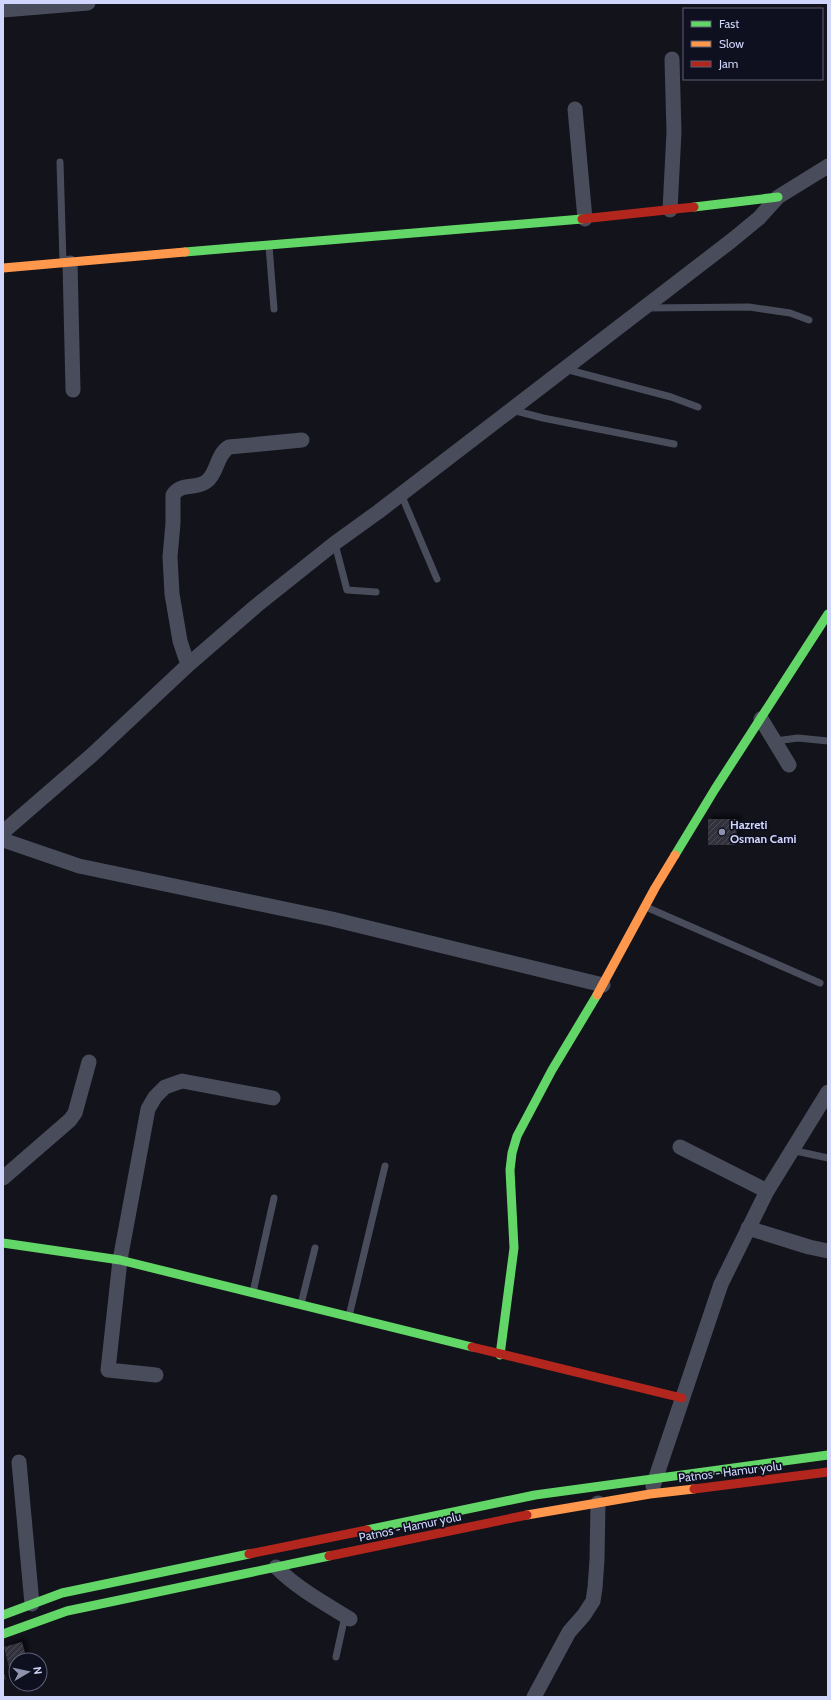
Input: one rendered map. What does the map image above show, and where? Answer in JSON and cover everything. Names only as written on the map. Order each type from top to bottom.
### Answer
[{"type":"street","points":[[3,10],[88,3]]},
{"type":"street","points":[[670,210],[674,132],[672,59]]},
{"type":"street","points":[[575,108],[585,218]]},
{"type":"street","points":[[3,832],[92,755],[188,665],[256,606],[334,544],[731,242],[759,218],[778,198],[828,166]]},
{"type":"street","points":[[3,268],[66,264],[269,244],[585,218],[778,198]]},
{"type":"street","points":[[66,264],[73,390]]},
{"type":"street","points":[[188,665],[180,641],[172,594],[170,557],[173,523],[173,495],[181,487],[206,482],[210,478],[222,451],[228,447],[302,440]]},
{"type":"street","points":[[500,1355],[514,1248],[510,1170],[512,1153],[517,1136],[552,1070],[603,986],[645,907],[715,789],[828,614]]},
{"type":"street","points":[[761,718],[789,765]]},
{"type":"street","points":[[3,840],[79,866],[332,919],[603,986]]},
{"type":"street","points":[[3,1178],[75,1114],[89,1062]]},
{"type":"street","points":[[156,1375],[108,1370],[120,1260],[148,1109],[155,1097],[165,1087],[182,1081],[273,1098]]},
{"type":"street","points":[[650,1494],[721,1284],[767,1191],[828,1092]]},
{"type":"street","points":[[680,1147],[767,1191]]},
{"type":"street","points":[[748,1228],[809,1247],[828,1251]]},
{"type":"street","points":[[3,1243],[120,1260],[348,1318],[682,1398]]},
{"type":"street","name":"Patnos - Hamur yolu","points":[[3,1615],[62,1593],[535,1495],[828,1455]]},
{"type":"street","points":[[19,1462],[32,1604]]},
{"type":"street","name":"Patnos - Hamur yolu","points":[[3,1634],[67,1611],[541,1512],[650,1494],[828,1472]]},
{"type":"street","points":[[534,1697],[569,1632],[584,1615],[593,1601],[596,1588],[598,1503]]},
{"type":"street","points":[[276,1567],[289,1581],[348,1618]]},
{"type":"lane","points":[[60,162],[66,264]]},
{"type":"lane","points":[[269,244],[274,309]]},
{"type":"lane","points":[[644,309],[749,307],[790,313],[808,320]]},
{"type":"lane","points":[[565,369],[671,397],[698,407]]},
{"type":"lane","points":[[512,410],[543,418],[674,444]]},
{"type":"lane","points":[[401,494],[437,580]]},
{"type":"lane","points":[[334,544],[347,590],[376,592]]},
{"type":"lane","points":[[775,741],[789,738],[828,741]]},
{"type":"lane","points":[[645,907],[820,983]]},
{"type":"lane","points":[[791,1150],[828,1158]]},
{"type":"lane","points":[[348,1318],[385,1166]]},
{"type":"lane","points":[[252,1294],[274,1198]]},
{"type":"lane","points":[[301,1306],[315,1248]]},
{"type":"lane","points":[[336,1657],[348,1618]]},
{"type":"building","name":"Hazreti Osman Cami","points":[[708,819],[737,819],[736,845],[708,845]]},
{"type":"building","points":[[22,1642],[25,1652],[8,1652],[8,1663],[4,1647]]},
{"type":"building","points":[[3,1671],[6,1679],[3,1680]]},
{"type":"traffic: fast","points":[[694,207],[778,197]]},
{"type":"traffic: fast","points":[[185,252],[582,219]]},
{"type":"traffic: fast","points":[[675,855],[715,789],[828,614]]},
{"type":"traffic: fast","points":[[500,1355],[514,1248],[510,1170],[512,1153],[517,1136],[552,1070],[597,995]]},
{"type":"traffic: fast","points":[[3,1243],[120,1260],[472,1347]]},
{"type":"traffic: fast","points":[[367,1530],[535,1495],[828,1455]]},
{"type":"traffic: fast","points":[[3,1615],[62,1593],[249,1554]]},
{"type":"traffic: fast","points":[[3,1634],[67,1611],[329,1556]]},
{"type":"traffic: slow","points":[[3,268],[185,252]]},
{"type":"traffic: slow","points":[[597,995],[655,888],[675,855]]},
{"type":"traffic: slow","points":[[527,1515],[650,1494],[694,1489]]},
{"type":"traffic: jam","points":[[582,219],[694,207]]},
{"type":"traffic: jam","points":[[472,1347],[682,1398]]},
{"type":"traffic: jam","points":[[694,1489],[828,1472]]},
{"type":"traffic: jam","points":[[329,1556],[527,1515]]},
{"type":"traffic: jam","points":[[249,1554],[367,1530]]},
{"type":"place","name":"Hazreti Osman Cami","points":[[722,832]]}]
